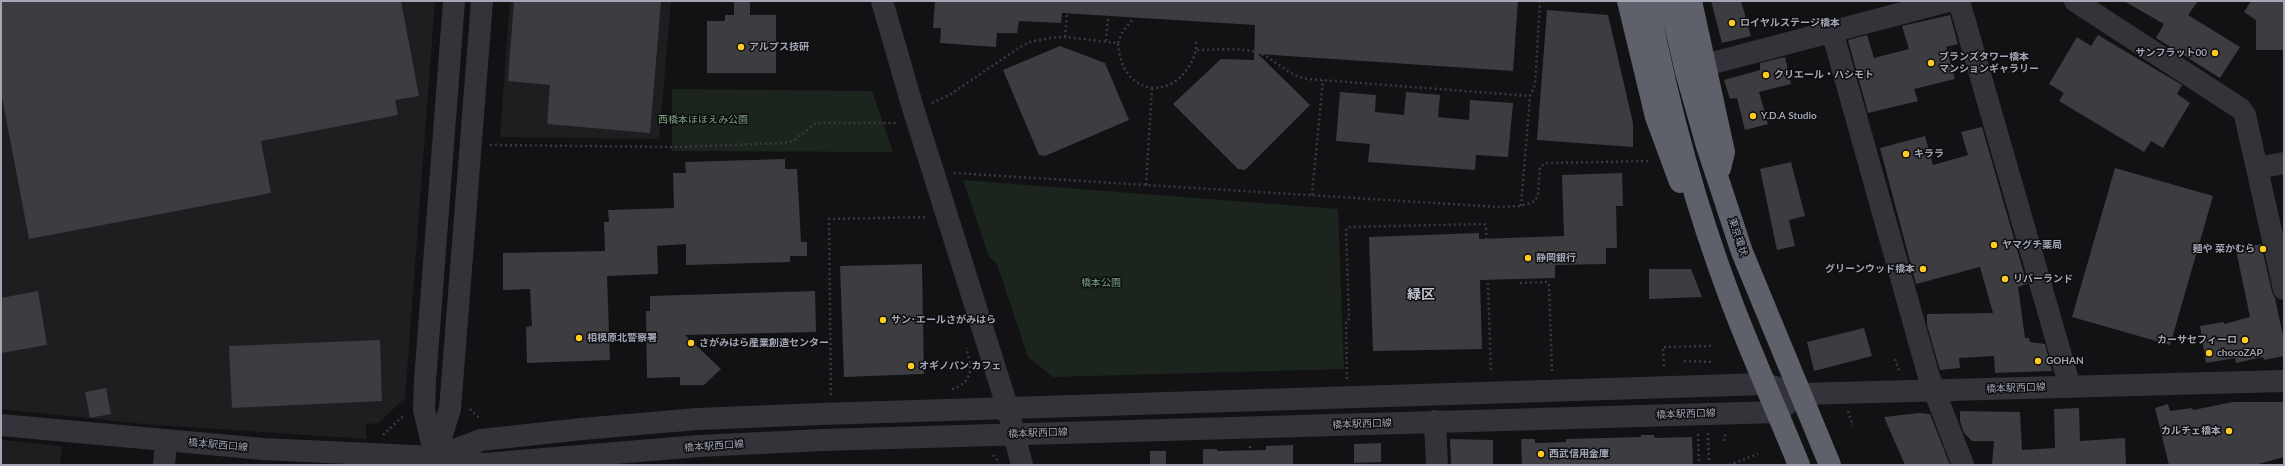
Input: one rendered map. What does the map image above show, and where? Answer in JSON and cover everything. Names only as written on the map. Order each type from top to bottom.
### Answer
[{"type":"highway","points":[[1628,1],[1656,117],[1681,185],[1708,232]]},
{"type":"highway","points":[[1648,1],[1666,80],[1708,232],[1732,302],[1799,465]]},
{"type":"highway","name":"東京環状","points":[[1670,1],[1686,72],[1707,146],[1742,252],[1830,465]]},
{"type":"highway","points":[[1691,1],[1724,152],[1718,176]]},
{"type":"street","points":[[435,457],[424,410],[425,381],[454,1]]},
{"type":"street","points":[[435,457],[450,409],[482,1]]},
{"type":"street","points":[[882,1],[913,108],[1007,406],[1022,465]]},
{"type":"street","points":[[1704,65],[1948,1]]},
{"type":"street","points":[[1959,1],[2070,387]]},
{"type":"street","points":[[2075,1],[2241,110],[2247,121],[2284,289]]},
{"type":"street","points":[[1832,31],[1929,377],[1963,465]]},
{"type":"street","points":[[2258,168],[2284,163]]},
{"type":"street","name":"橋本駅西口線","points":[[435,457],[481,440],[589,428],[697,419],[1552,383],[1765,384],[1800,394],[2284,381]]},
{"type":"street","points":[[1777,412],[1800,394]]},
{"type":"street","name":"橋本駅西口線","points":[[1,425],[263,449],[435,457],[484,464],[531,463],[707,446],[1014,434],[1777,412]]},
{"type":"street","points":[[1435,422],[1437,465]]},
{"type":"street","points":[[164,465],[166,441]]},
{"type":"path","points":[[1521,206],[1530,96],[1535,85],[1540,1]]},
{"type":"path","points":[[1065,38],[1067,13]]},
{"type":"path","points":[[1106,41],[1108,16]]},
{"type":"path","points":[[1134,18],[1123,31],[1118,43],[1120,60],[1128,75],[1134,80],[1152,88],[1167,86],[1184,75],[1190,66],[1196,50],[1196,42]]},
{"type":"path","points":[[931,103],[961,88],[1020,47],[1040,40],[1065,38],[1118,43]]},
{"type":"path","points":[[1196,50],[1254,51],[1294,76],[1323,80],[1530,96]]},
{"type":"path","points":[[1312,196],[1323,80]]},
{"type":"path","points":[[1146,185],[1152,88]]},
{"type":"path","points":[[487,152],[487,145],[678,147],[782,144],[794,141],[816,123],[898,123]]},
{"type":"path","points":[[954,173],[1499,207],[1521,206],[1532,203],[1537,199],[1540,167],[1546,163],[1654,161]]},
{"type":"path","points":[[831,395],[829,219],[927,217]]},
{"type":"path","points":[[1347,381],[1346,321],[1349,319],[1346,230],[1348,227],[1484,224],[1486,226],[1491,377]]},
{"type":"path","points":[[1520,283],[1547,282],[1549,284],[1552,383]]},
{"type":"path","points":[[1664,366],[1663,347],[1714,346]]},
{"type":"path","points":[[1895,359],[1902,377]]},
{"type":"path","points":[[1684,361],[1713,362]]},
{"type":"path","points":[[946,391],[959,386],[967,379],[971,364]]},
{"type":"path","points":[[824,396],[839,395]]},
{"type":"path","points":[[469,403],[469,409],[474,415],[479,419],[487,420]]},
{"type":"path","points":[[1847,411],[1853,426]]},
{"type":"path","points":[[1698,428],[1699,465]]},
{"type":"path","points":[[1708,433],[1709,463]]},
{"type":"path","points":[[1250,441],[1250,465]]},
{"type":"path","points":[[1729,465],[1758,454]]},
{"type":"shaded area","points":[[1,1],[435,1],[405,398],[379,423],[366,424],[366,439],[143,424],[1,409]]},
{"type":"shaded area","points":[[510,1],[671,1],[659,139],[500,137]]},
{"type":"shaded area","points":[[1,440],[62,446],[60,465],[1,465]]},
{"type":"green space","name":"西橋本ほほえみ公園","points":[[672,89],[872,91],[893,152],[672,151]]},
{"type":"green space","name":"橋本公園","points":[[963,180],[1338,209],[1344,369],[1053,377],[1028,357],[997,264],[989,257]]},
{"type":"building","points":[[1,1],[401,1],[419,96],[395,100],[398,115],[261,141],[271,193],[29,239],[1,92]]},
{"type":"building","points":[[514,1],[661,1],[650,133],[547,124],[550,85],[508,81]]},
{"type":"building","name":"アルプス技研","points":[[734,1],[750,1],[750,15],[776,15],[776,73],[707,73],[707,21],[725,21],[725,15],[734,15]]},
{"type":"building","points":[[935,1],[1518,1],[1513,71],[1258,54],[1310,105],[1245,170],[1238,169],[1173,104],[1221,59],[1254,60],[1255,25],[1062,13],[1061,23],[1019,21],[1017,33],[997,33],[996,47],[940,43],[941,28],[933,28]]},
{"type":"building","name":"ロイヤルステージ橋本","points":[[1711,1],[1741,1],[1751,36],[1722,43]]},
{"type":"building","points":[[2124,1],[2198,1],[2188,15],[2240,47],[2220,78],[2156,38],[2164,24]]},
{"type":"building","points":[[2251,1],[2284,1],[2284,50],[2256,50],[2256,20],[2244,12]]},
{"type":"building","points":[[1547,10],[1608,15],[1633,123],[1633,147],[1537,140]]},
{"type":"building","points":[[1950,15],[1958,44],[1946,47],[1955,79],[1914,89],[1918,101],[1868,113],[1848,40],[1867,35],[1874,58],[1909,49],[1902,26]]},
{"type":"building","points":[[2098,35],[2182,85],[2177,94],[2190,103],[2163,148],[2151,141],[2144,152],[2059,101],[2064,93],[2049,84],[2077,37],[2091,46]]},
{"type":"building","points":[[1060,46],[1105,63],[1129,120],[1045,156],[1039,155],[1003,70]]},
{"type":"building","name":"クリエール・ハシモト","points":[[1785,57],[1791,84],[1759,92],[1768,124],[1745,130],[1737,98],[1730,99],[1724,80],[1760,70],[1760,63]]},
{"type":"building","points":[[1340,92],[1376,95],[1375,112],[1404,115],[1406,92],[1440,95],[1438,117],[1469,120],[1470,100],[1513,103],[1508,157],[1476,155],[1475,170],[1368,162],[1370,144],[1336,141]]},
{"type":"building","points":[[1982,127],[2027,284],[2018,287],[2025,338],[2029,338],[2030,342],[2045,344],[2052,371],[1995,373],[1994,356],[1959,358],[1960,368],[1940,370],[1927,325],[1927,314],[1993,313],[1980,267],[1916,284],[1880,148],[1925,136],[1933,165],[1968,155],[1961,132]]},
{"type":"building","points":[[785,159],[785,169],[797,169],[801,242],[807,242],[807,256],[790,256],[790,262],[686,265],[686,244],[657,246],[658,274],[607,276],[610,360],[527,363],[526,327],[532,326],[530,289],[503,290],[503,253],[605,251],[604,222],[609,222],[608,210],[674,208],[673,173],[686,173],[685,162]]},
{"type":"building","points":[[1791,162],[1805,216],[1789,220],[1795,246],[1777,250],[1760,169]]},
{"type":"building","points":[[2115,168],[2213,196],[2170,345],[2072,317]]},
{"type":"building","points":[[1622,173],[1623,206],[1616,206],[1617,248],[1606,248],[1606,264],[1555,265],[1555,278],[1480,280],[1482,349],[1373,351],[1369,237],[1479,233],[1479,239],[1564,236],[1562,175]]},
{"type":"building","points":[[2261,244],[2284,340],[2284,356],[2264,360],[2263,357],[2236,363],[2235,358],[2206,363],[2200,326],[2224,322],[2224,324],[2250,317],[2236,250]]},
{"type":"building","name":"サン･エールさがみはら","points":[[922,264],[924,374],[844,377],[840,266]]},
{"type":"building","points":[[1649,269],[1691,269],[1702,297],[1649,299]]},
{"type":"building","points":[[38,291],[47,345],[1,353],[1,298]]},
{"type":"building","name":"さがみはら産業創造センター","points":[[815,291],[816,332],[685,335],[721,369],[704,385],[680,385],[680,377],[647,378],[646,311],[650,311],[650,296]]},
{"type":"building","points":[[1864,328],[1872,356],[1814,371],[1807,342]]},
{"type":"building","points":[[380,340],[382,401],[232,408],[229,346]]},
{"type":"building","points":[[106,388],[111,414],[90,418],[85,392]]},
{"type":"building","points":[[2233,402],[2283,402],[2284,457],[2255,465],[2169,465],[2155,408],[2168,404],[2170,411],[2192,408],[2193,410]]},
{"type":"building","points":[[2079,408],[2080,441],[2125,438],[2126,465],[1992,464],[1994,441],[1972,441],[1964,433],[1960,421],[1960,411],[2020,412],[2022,450],[2055,448],[2054,409]]},
{"type":"building","points":[[1919,413],[1930,414],[1950,465],[1905,465],[1884,417]]},
{"type":"building","points":[[1641,435],[1654,435],[1655,438],[1692,437],[1693,465],[1522,465],[1521,439],[1535,439],[1535,443],[1566,442],[1566,439],[1641,437]]},
{"type":"building","points":[[1450,439],[1493,440],[1493,465],[1451,465]]},
{"type":"building","points":[[1381,443],[1381,462],[1354,463],[1354,444]]},
{"type":"building","points":[[1293,445],[1293,464],[1203,465],[1203,449],[1217,449],[1217,451],[1266,450],[1266,446]]},
{"type":"building","points":[[1150,451],[1166,451],[1166,465],[1150,465]]},
{"type":"place","name":"ロイヤルステージ橋本","points":[[1732,23]]},
{"type":"place","name":"アルプス技研","points":[[741,47]]},
{"type":"place","name":"サンフラット00","points":[[2215,53]]},
{"type":"place","name":"ブランズタワー橋本 マンションギャラリー","points":[[1931,63]]},
{"type":"place","name":"クリエール・ハシモト","points":[[1766,75]]},
{"type":"place","name":"Y.D.A Studio","points":[[1753,116]]},
{"type":"place","name":"キララ","points":[[1906,154]]},
{"type":"place","name":"ヤマグチ薬局","points":[[1994,245]]},
{"type":"place","name":"麺や 菜かむら","points":[[2263,249]]},
{"type":"place","name":"静岡銀行","points":[[1528,258]]},
{"type":"place","name":"グリーンウッド橋本","points":[[1923,269]]},
{"type":"place","name":"リバーランド","points":[[2005,279]]},
{"type":"place","name":"サン･エールさがみはら","points":[[883,320]]},
{"type":"place","name":"相模原北警察署","points":[[579,338]]},
{"type":"place","name":"カーサセフィーロ","points":[[2245,340]]},
{"type":"place","name":"さがみはら産業創造センター","points":[[691,343]]},
{"type":"place","name":"chocoZAP","points":[[2209,353]]},
{"type":"place","name":"GOHAN","points":[[2038,361]]},
{"type":"place","name":"オギノパン カフェ","points":[[911,366]]},
{"type":"place","name":"カルチェ橋本","points":[[2229,431]]},
{"type":"place","name":"西武信用金庫","points":[[1541,454]]},
{"type":"district","name":"緑区","points":[[1421,294]]}]
